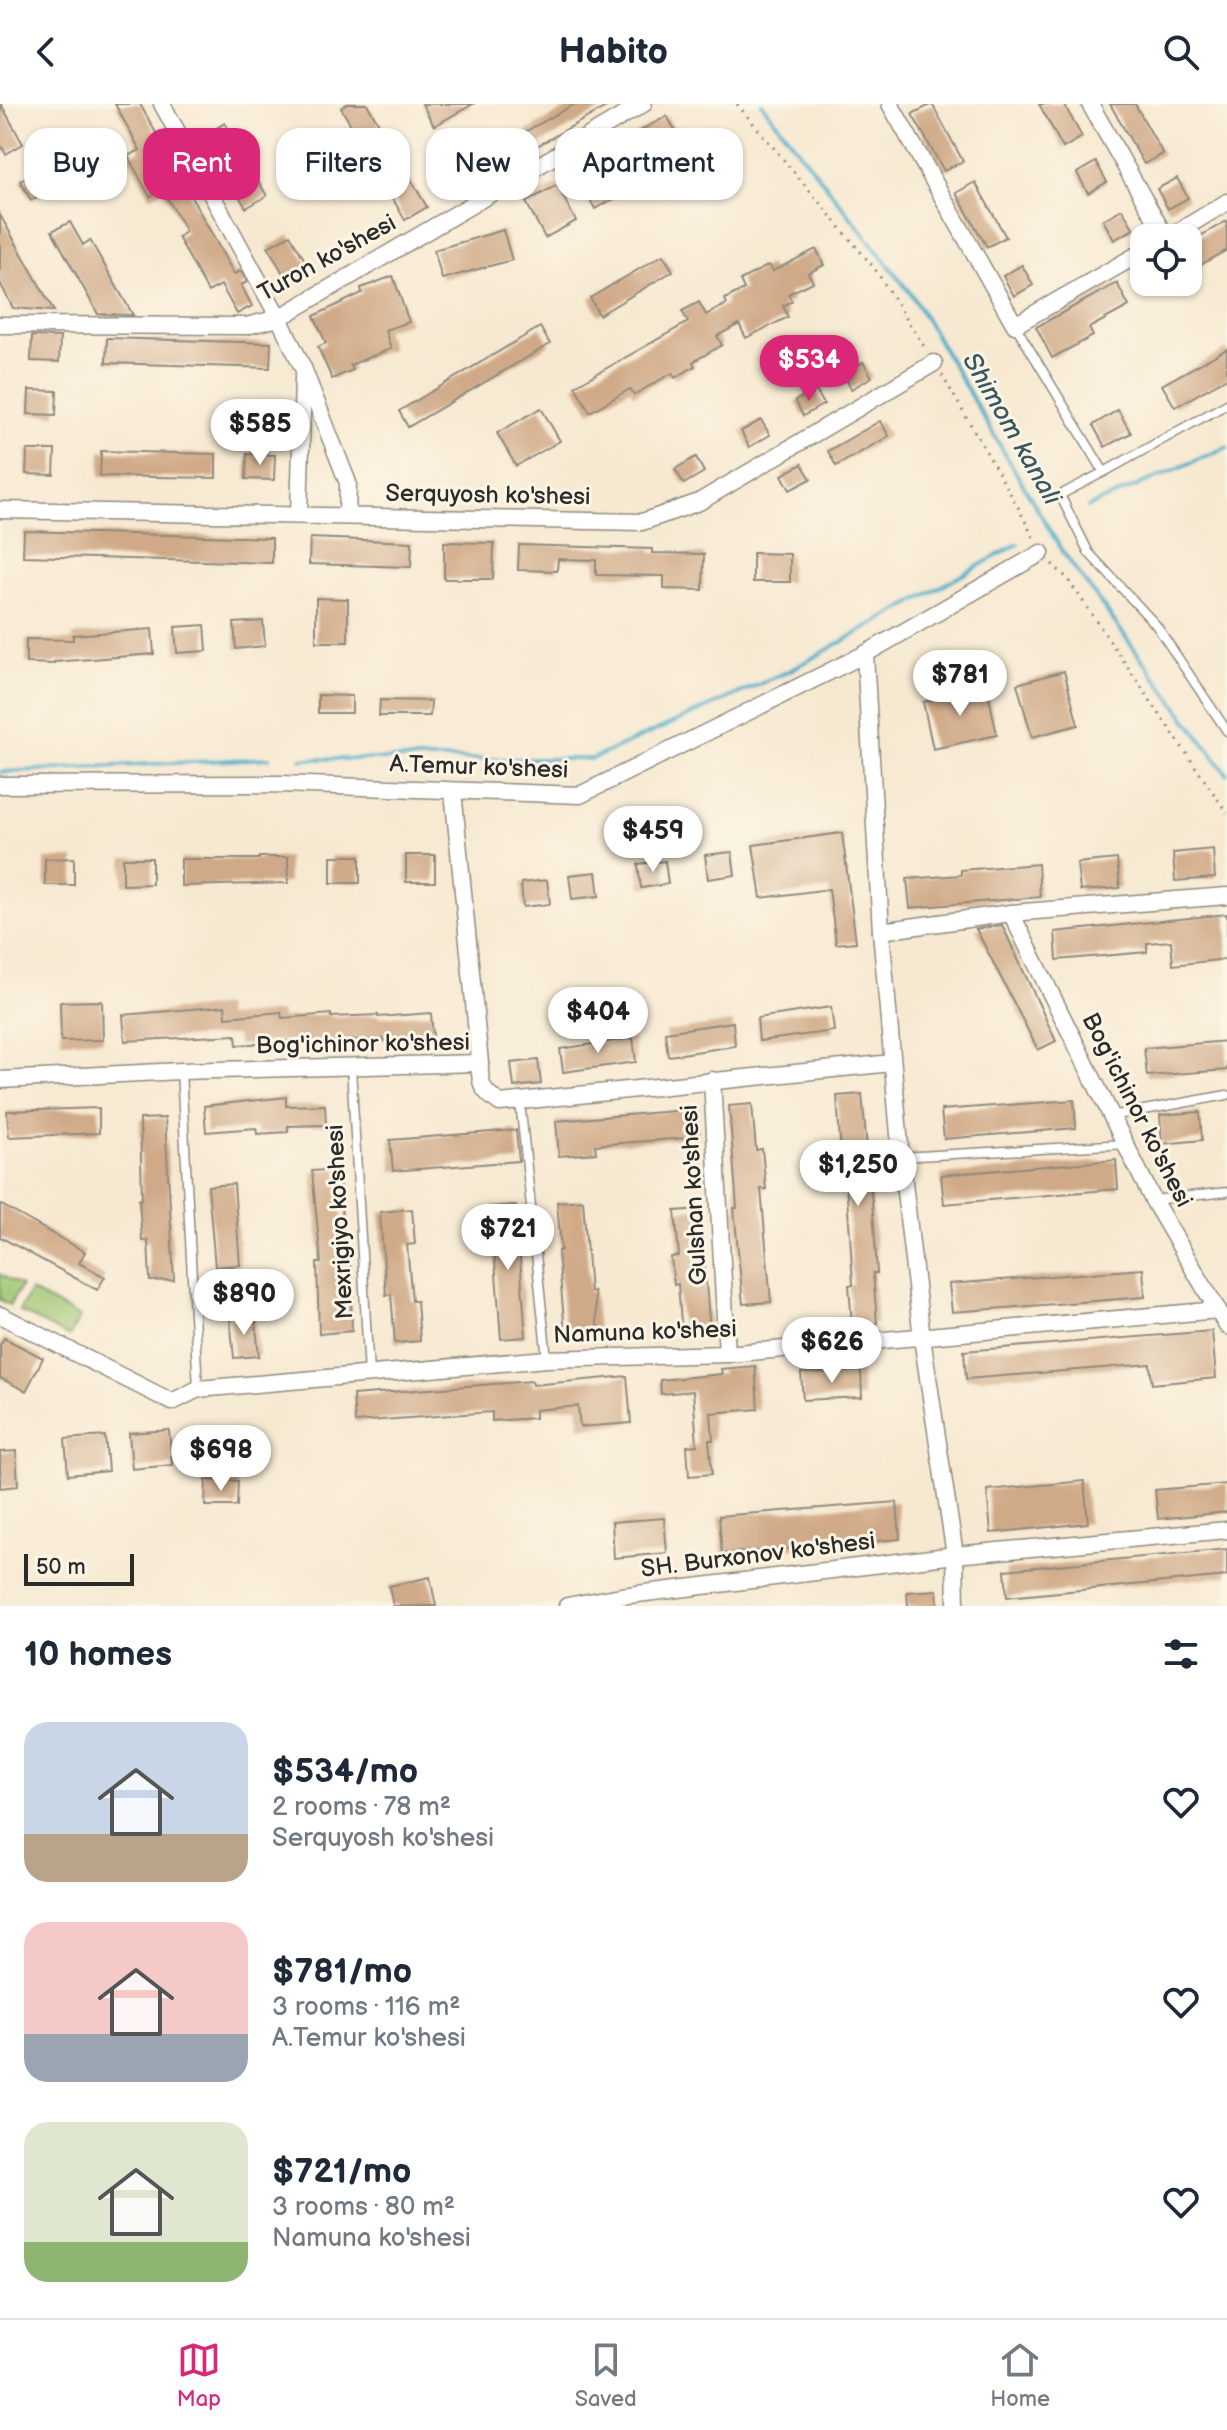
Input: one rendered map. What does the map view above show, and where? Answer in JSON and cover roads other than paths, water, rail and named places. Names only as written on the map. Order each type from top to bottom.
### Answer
[{"type":"street","points":[[162,104],[303,368],[348,483],[347,516]]},
{"type":"street","name":"Turon ko'shesi","points":[[0,325],[246,326],[279,318],[643,104]]},
{"type":"street","points":[[890,104],[1015,325],[1130,259]]},
{"type":"street","points":[[1090,104],[1159,224]]},
{"type":"street","points":[[1190,224],[1227,202]]},
{"type":"street","name":"Serquyosh ko'shesi","points":[[0,510],[642,522],[699,502],[934,363]]},
{"type":"street","points":[[299,515],[303,368]]},
{"type":"street","name":"A.Temur ko'shesi","points":[[0,785],[281,784],[580,795],[865,654],[1041,553]]},
{"type":"street","points":[[865,654],[892,1063],[922,1338],[955,1555],[956,1606]]},
{"type":"street","points":[[453,791],[480,1063]]},
{"type":"street","points":[[881,931],[1011,913],[1227,896]]},
{"type":"street","name":"Bog'ichinor ko'shesi","points":[[1011,913],[1153,1200],[1227,1326]]},
{"type":"street","name":"Bog'ichinor ko'shesi","points":[[0,1080],[181,1071],[480,1063],[479,1083],[486,1094],[500,1103],[892,1063]]},
{"type":"street","name":"Gulshan ko'shesi","points":[[712,1080],[727,1354]]},
{"type":"street","name":"Namuna ko'shesi","points":[[0,1315],[172,1402],[198,1389],[547,1359],[727,1354],[1218,1310]]},
{"type":"street","name":"SH. Burxonov ko'shesi","points":[[567,1606],[955,1555],[1227,1530]]},
{"type":"lane","points":[[1015,325],[1104,472]]},
{"type":"lane","points":[[1227,404],[1060,495],[1089,553],[1156,625],[1227,731]]},
{"type":"lane","name":"Mexrigiyo ko'shesi","points":[[351,1067],[369,1375]]},
{"type":"lane","points":[[181,1071],[198,1389]]},
{"type":"lane","points":[[1111,1116],[1227,1095]]},
{"type":"lane","points":[[520,1101],[547,1359]]},
{"type":"lane","points":[[901,1157],[1127,1144]]},
{"type":"lane","points":[[1153,1200],[1227,1192]]},
{"type":"waterway","name":"Shimom kanali","points":[[762,104],[911,294],[1062,551],[1227,774]]},
{"type":"waterway","points":[[1088,507],[1227,447]]},
{"type":"waterway","points":[[301,759],[592,759],[789,671],[1018,544]]},
{"type":"waterway","points":[[0,772],[269,758]]}]
